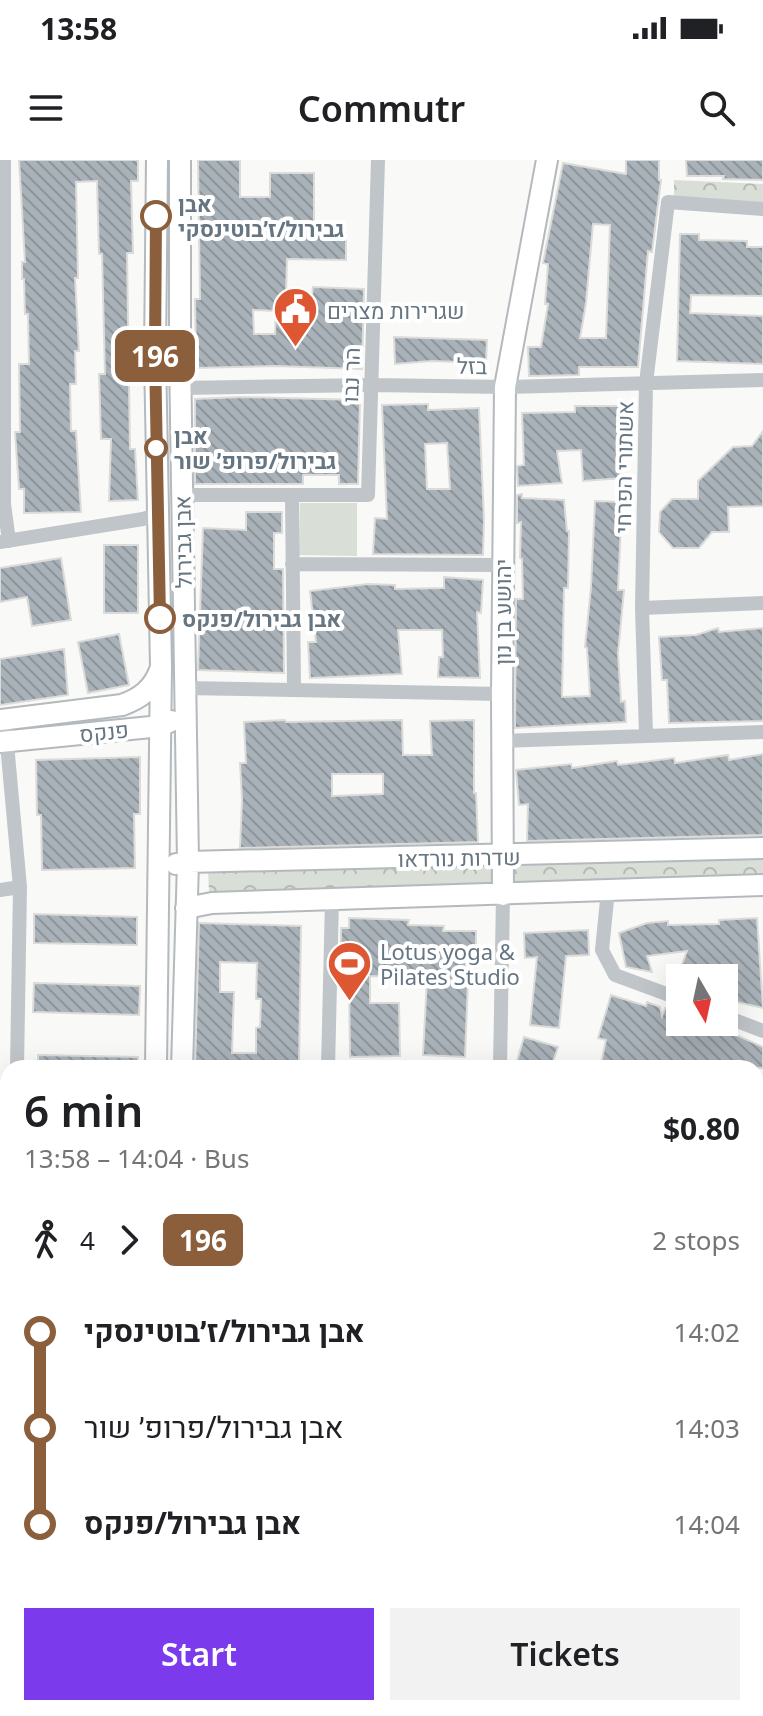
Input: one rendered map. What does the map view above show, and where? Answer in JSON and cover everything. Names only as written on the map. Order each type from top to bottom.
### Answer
[{"type":"main road","name":"אבן גבירול","points":[[156,1060],[161,726],[155,355],[157,160]]},
{"type":"main road","name":"אבן גבירול","points":[[180,160],[180,388],[188,862],[182,1060]]},
{"type":"main road","name":"יהושע בן נון","points":[[503,895],[505,387],[547,160]]},
{"type":"main road","name":"פנקס","points":[[3,719],[122,705],[152,687],[161,667]]},
{"type":"main road","name":"פנקס","points":[[3,741],[161,726],[177,714],[184,688]]},
{"type":"main road","name":"שדרות נורדאו","points":[[159,876],[175,865],[188,862],[763,848]]},
{"type":"main road","name":"שדרות נורדאו","points":[[186,908],[212,903],[763,885]]},
{"type":"street","points":[[4,160],[5,541],[143,519],[157,514]]},
{"type":"street","name":"הר נבו","points":[[292,496],[368,495],[378,160]]},
{"type":"street","name":"אשתורי הפרחי","points":[[646,735],[642,608],[646,383],[668,202],[763,209]]},
{"type":"street","name":"בזל","points":[[180,388],[372,385],[505,387],[763,380]]},
{"type":"street","points":[[182,495],[292,496],[294,689]]},
{"type":"street","points":[[292,564],[502,565]]},
{"type":"street","points":[[642,608],[763,603]]},
{"type":"street","points":[[184,688],[502,694]]},
{"type":"street","points":[[3,719],[20,887],[17,1060]]},
{"type":"street","points":[[503,741],[763,732]]},
{"type":"street","points":[[0,890],[20,887]]},
{"type":"street","points":[[608,890],[602,950],[615,975],[666,994]]},
{"type":"street","name":"יהושע בן נון","points":[[500,1060],[503,895]]},
{"type":"street","points":[[328,1060],[332,899]]},
{"type":"street","points":[[738,1021],[763,1031]]},
{"type":"green space","points":[[674,180],[763,184],[763,205],[674,198]]},
{"type":"green space","points":[[300,503],[357,503],[357,556],[299,555]]},
{"type":"green space","points":[[763,853],[763,876],[209,892],[208,869]]},
{"type":"building","points":[[19,160],[138,160],[138,181],[131,181],[133,253],[127,253],[130,449],[135,449],[138,500],[109,501],[111,439],[101,439],[99,374],[105,374],[97,181],[76,182],[78,278],[75,278],[79,351],[75,351],[76,384],[70,384],[71,431],[76,431],[81,512],[24,513],[24,489],[19,489],[15,432],[20,432],[19,364],[29,364],[28,314],[25,314],[22,279],[22,262],[25,262]]},
{"type":"building","points":[[198,160],[240,160],[240,197],[270,197],[270,173],[314,173],[314,233],[346,233],[346,260],[287,259],[286,294],[312,295],[313,287],[364,289],[362,369],[275,366],[196,368],[195,299],[200,299]],"holes":[[[253,310],[276,311],[275,334],[254,334]]]},
{"type":"building","points":[[626,160],[659,160],[661,180],[652,252],[648,251],[638,367],[579,367],[579,375],[529,376],[528,347],[541,347],[548,304],[545,304],[548,264],[543,263],[563,163],[626,174]],"holes":[[[593,224],[610,225],[606,338],[580,338]]]},
{"type":"building","points":[[686,160],[763,160],[763,180],[687,176]]},
{"type":"building","points":[[680,234],[699,234],[699,240],[747,241],[747,247],[763,247],[763,296],[691,295],[690,313],[763,316],[763,364],[677,361]]},
{"type":"building","points":[[394,337],[487,340],[486,363],[432,361],[395,364]]},
{"type":"building","points":[[195,399],[360,400],[358,484],[339,484],[339,475],[303,475],[303,484],[195,484]]},
{"type":"building","points":[[428,404],[428,410],[479,408],[483,555],[373,554],[375,518],[387,519],[382,405]],"holes":[[[447,443],[450,489],[427,489],[425,444]]]},
{"type":"building","points":[[575,406],[627,406],[627,448],[621,448],[623,478],[583,481],[581,450],[557,451],[562,483],[518,486],[517,466],[524,465],[522,413],[575,412]]},
{"type":"building","points":[[763,431],[763,506],[728,507],[729,532],[712,532],[699,548],[673,548],[659,532],[660,512],[672,499],[698,499],[698,481],[733,447],[752,446]]},
{"type":"building","points":[[522,494],[522,498],[564,500],[569,531],[568,588],[564,588],[562,697],[590,696],[585,647],[595,501],[622,502],[618,590],[624,590],[618,653],[621,702],[625,701],[626,722],[515,728],[516,599],[523,599],[521,522],[517,523],[517,495]]},
{"type":"building","points":[[246,512],[282,512],[282,533],[274,533],[274,569],[283,569],[284,673],[198,670],[203,528],[246,530]]},
{"type":"building","points":[[104,545],[138,545],[138,613],[104,613]]},
{"type":"building","points":[[61,558],[71,620],[32,626],[27,597],[0,602],[0,568]]},
{"type":"building","points":[[444,577],[483,580],[481,613],[477,612],[480,678],[438,677],[439,657],[443,657],[442,630],[398,630],[402,674],[310,678],[308,642],[316,642],[310,591],[368,584],[395,585],[395,589],[444,588]]},
{"type":"building","points":[[718,628],[719,632],[763,628],[763,721],[669,723],[667,680],[662,680],[659,637],[696,635]]},
{"type":"building","points":[[119,634],[129,685],[88,693],[78,642]]},
{"type":"building","points":[[64,649],[68,695],[0,705],[0,659]]},
{"type":"building","points":[[402,720],[403,755],[432,755],[430,721],[474,720],[478,842],[240,848],[240,763],[246,763],[244,722]],"holes":[[[332,774],[383,774],[383,794],[332,796]]]},
{"type":"building","points":[[763,754],[763,835],[527,841],[528,804],[519,805],[516,770],[571,764],[572,768],[617,761],[618,765],[674,758],[675,763],[728,755],[729,760]]},
{"type":"building","points":[[140,757],[140,814],[134,814],[135,868],[42,870],[36,760]]},
{"type":"building","points":[[34,914],[137,917],[137,945],[34,943]]},
{"type":"building","points":[[349,918],[409,920],[408,925],[444,926],[443,931],[476,931],[476,982],[468,982],[465,1057],[423,1055],[427,978],[370,976],[370,1003],[399,1003],[400,1056],[350,1057],[349,986],[340,986],[341,928],[349,928]]},
{"type":"building","points":[[757,918],[763,1008],[738,1002],[738,964],[682,964],[687,951],[647,956],[652,972],[626,967],[619,933],[647,923],[719,924],[719,920]]},
{"type":"building","points":[[199,923],[301,926],[299,1060],[195,1060]],"holes":[[[220,962],[257,963],[256,999],[261,999],[256,1053],[232,1053],[234,992],[220,992]]]},
{"type":"building","points":[[588,930],[589,955],[566,956],[559,1028],[530,1025],[537,957],[525,958],[524,933]]},
{"type":"building","points":[[34,983],[140,986],[139,1015],[33,1012]]},
{"type":"building","points":[[611,995],[660,1007],[662,1016],[666,1008],[666,1036],[738,1036],[763,1047],[763,1060],[602,1060],[606,1040],[598,1038]]},
{"type":"building","points":[[524,1037],[558,1047],[554,1060],[517,1060]]},
{"type":"building","points":[[38,1055],[138,1057],[138,1060],[38,1060]]},
{"type":"bus line","name":"196","points":[[156,216],[160,618]]},
{"type":"place","name":"אבן גבירול/ז׳בוטינסקי","points":[[156,216]]},
{"type":"place","name":"שגרירות מצרים","points":[[296,349]]},
{"type":"place","name":"אבן גבירול/פרופ׳ שור","points":[[156,448]]},
{"type":"place","name":"אבן גבירול/פנקס","points":[[160,618]]},
{"type":"place","name":"Lotus yoga & Pilates Studio","points":[[349,1003]]}]
